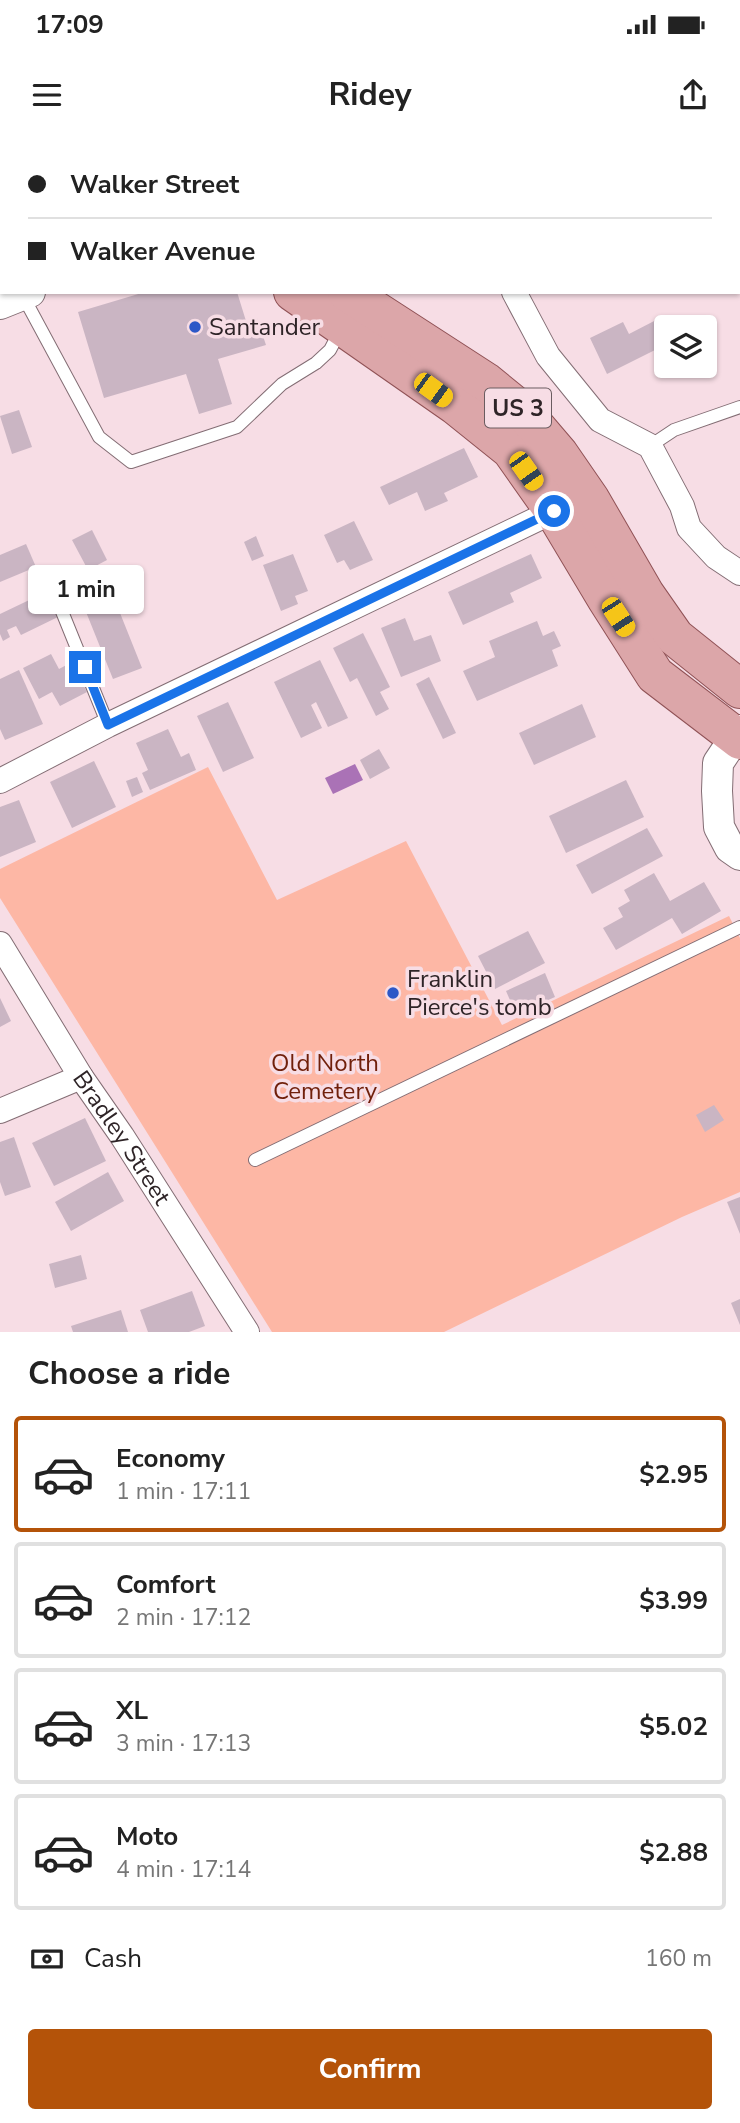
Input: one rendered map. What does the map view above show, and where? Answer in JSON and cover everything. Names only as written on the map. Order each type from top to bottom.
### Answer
[{"type":"main road","name":"US 3","points":[[299,294],[345,309],[486,383],[524,413],[559,454],[590,499],[645,594],[676,637],[740,689]]},
{"type":"main road","name":"US 3","points":[[345,309],[511,450],[554,511],[655,675],[738,736]]},
{"type":"street","points":[[515,294],[548,356],[600,420],[650,446],[682,506],[689,528],[716,557],[740,573]]},
{"type":"street","points":[[0,781],[108,725],[554,511]]},
{"type":"street","points":[[738,736],[718,763],[717,791],[719,827],[730,848],[740,855]]},
{"type":"street","name":"Bradley Street","points":[[0,944],[81,1077],[122,1136],[247,1332]]},
{"type":"street","points":[[0,1111],[81,1077]]},
{"type":"lane","points":[[18,297],[99,436],[131,462],[237,427],[282,384],[330,350],[345,309]]},
{"type":"lane","points":[[650,446],[674,430],[740,407]]},
{"type":"lane","points":[[46,572],[108,725]]},
{"type":"lane","points":[[255,1160],[740,927]]},
{"type":"green space","name":"Old North Cemetery","points":[[208,767],[277,900],[406,841],[502,1025],[729,916],[740,938],[740,1192],[682,1217],[444,1332],[272,1332],[0,898],[0,869]]},
{"type":"shaded area","points":[[355,764],[363,780],[333,794],[325,778]]},
{"type":"building","points":[[138,294],[238,294],[246,321],[257,318],[266,345],[218,359],[232,404],[199,414],[186,374],[104,398],[78,312]]},
{"type":"building","points":[[654,321],[654,350],[607,374],[590,338],[623,322],[629,334]]},
{"type":"building","points":[[19,410],[32,447],[12,454],[0,416]]},
{"type":"building","points":[[464,448],[478,477],[444,493],[448,501],[425,511],[417,492],[389,505],[380,487]]},
{"type":"building","points":[[354,521],[373,560],[350,570],[344,560],[337,563],[324,535]]},
{"type":"building","points":[[92,530],[107,560],[88,570],[72,540]]},
{"type":"building","points":[[256,536],[264,556],[252,561],[244,542]]},
{"type":"building","points":[[26,544],[36,567],[0,582],[0,555]]},
{"type":"building","points":[[293,554],[308,591],[295,596],[298,604],[281,611],[263,565]]},
{"type":"building","points":[[531,554],[542,578],[510,593],[514,602],[463,625],[448,592]]},
{"type":"building","points":[[120,582],[131,609],[120,613],[142,668],[113,679],[80,597]]},
{"type":"building","points":[[46,592],[58,617],[21,635],[16,626],[7,630],[10,637],[3,641],[0,634],[0,614]]},
{"type":"building","points":[[405,618],[414,641],[431,635],[441,661],[401,677],[381,628]]},
{"type":"building","points":[[537,621],[543,636],[554,631],[561,646],[552,650],[558,666],[477,701],[463,671],[495,657],[489,641]]},
{"type":"building","points":[[363,633],[390,687],[380,692],[389,709],[376,716],[357,678],[350,682],[333,648]]},
{"type":"building","points":[[51,654],[59,669],[72,662],[87,692],[60,706],[52,692],[39,699],[23,668]]},
{"type":"building","points":[[320,660],[348,718],[328,727],[316,702],[311,705],[322,728],[301,738],[274,682]]},
{"type":"building","points":[[19,670],[43,724],[5,740],[0,729],[0,679]]},
{"type":"building","points":[[429,677],[456,733],[443,739],[416,684]]},
{"type":"building","points":[[228,702],[254,758],[223,772],[197,716]]},
{"type":"building","points":[[582,704],[596,737],[534,765],[519,733]]},
{"type":"building","points":[[168,729],[181,757],[189,753],[196,770],[150,790],[142,773],[148,770],[136,743]]},
{"type":"building","points":[[379,749],[390,768],[370,779],[360,760]]},
{"type":"building","points":[[94,761],[116,807],[72,828],[50,782]]},
{"type":"building","points":[[137,777],[143,792],[132,797],[126,781]]},
{"type":"building","points":[[626,780],[644,817],[566,853],[549,816]]},
{"type":"building","points":[[19,800],[36,842],[0,857],[0,807]]},
{"type":"building","points":[[647,828],[663,856],[592,894],[576,865]]},
{"type":"building","points":[[654,873],[670,901],[704,882],[721,911],[682,934],[672,918],[616,950],[603,928],[623,917],[618,908],[630,901],[624,890]]},
{"type":"building","points":[[528,931],[545,963],[495,989],[478,956]]},
{"type":"building","points":[[545,973],[555,997],[516,1014],[506,991]]},
{"type":"building","points":[[0,998],[11,1021],[0,1027]]},
{"type":"building","points":[[714,1105],[724,1120],[705,1132],[696,1115]]},
{"type":"building","points":[[85,1118],[106,1161],[54,1186],[32,1143]]},
{"type":"building","points":[[14,1137],[31,1187],[5,1196],[0,1182],[0,1142]]},
{"type":"building","points":[[108,1172],[124,1201],[71,1231],[55,1202]]},
{"type":"building","points":[[740,1197],[740,1234],[727,1202]]},
{"type":"building","points":[[81,1255],[87,1279],[55,1288],[49,1264]]},
{"type":"building","points":[[192,1291],[205,1326],[189,1332],[148,1332],[140,1310]]},
{"type":"building","points":[[740,1299],[740,1325],[731,1303]]},
{"type":"building","points":[[121,1310],[128,1332],[73,1332],[71,1326]]},
{"type":"place","name":"Santander","points":[[195,327]]},
{"type":"place","name":"Franklin Pierce's tomb","points":[[393,993]]},
{"type":"route","points":[[85,667],[108,725],[554,511]]}]
